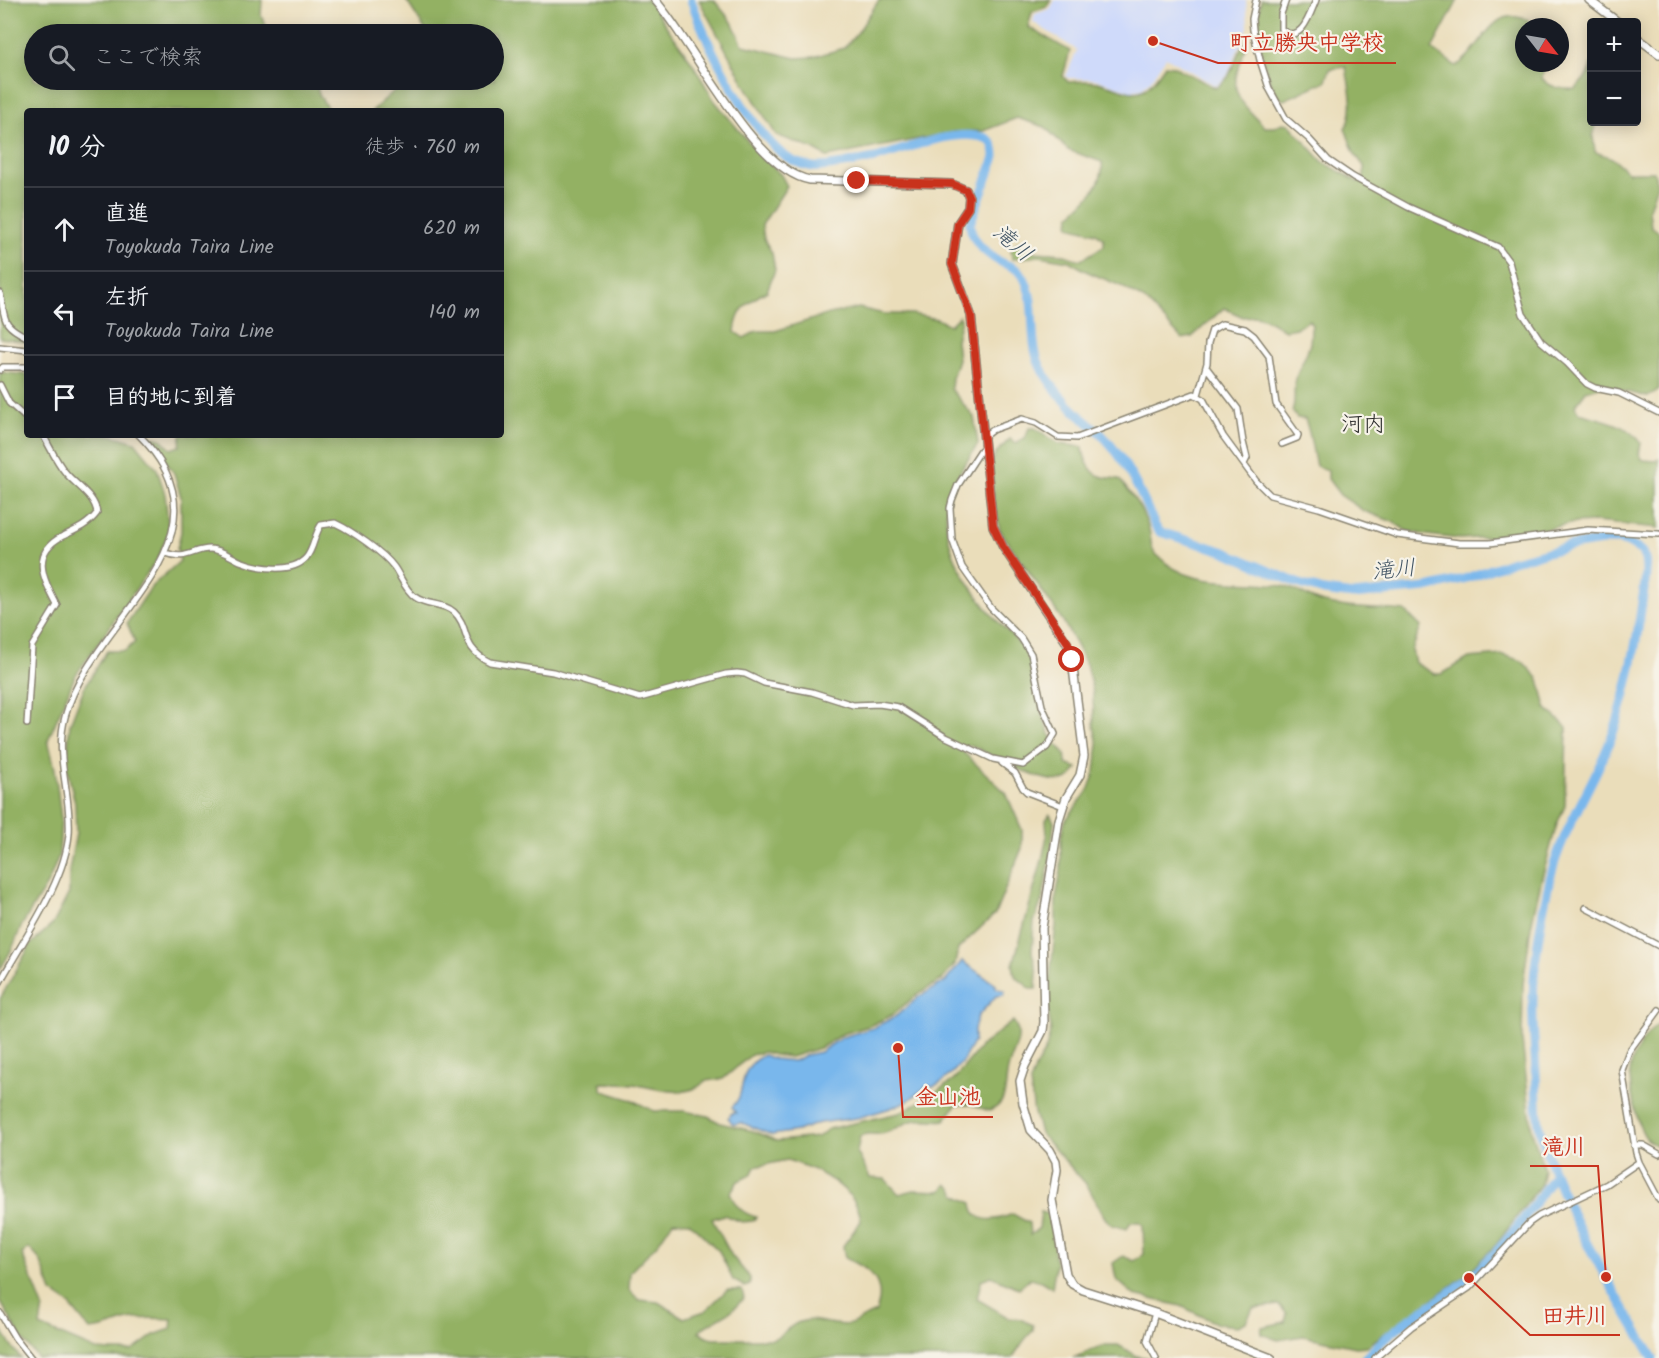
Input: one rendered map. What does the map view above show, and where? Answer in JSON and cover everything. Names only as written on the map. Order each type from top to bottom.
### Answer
[{"type":"main road","points":[[655,0],[743,127],[773,161],[789,173],[810,180],[952,184],[966,190],[969,203],[958,223],[952,264],[971,315],[993,526],[1003,547],[1061,632],[1071,652],[1084,756],[1080,775],[1063,806],[1042,928],[1043,1031],[1020,1081],[1023,1103],[1031,1130],[1050,1150],[1056,1161],[1057,1170],[1052,1200],[1066,1274],[1074,1289],[1155,1313],[1271,1358]]},
{"type":"main road","points":[[1589,0],[1613,18]]},
{"type":"main road","points":[[1641,41],[1659,54]]},
{"type":"street","points":[[1256,0],[1253,10],[1253,30],[1260,60],[1269,88],[1286,119],[1328,160],[1353,177],[1408,207],[1498,247],[1509,262],[1523,314],[1541,341],[1568,363],[1587,384],[1619,393],[1659,413]]},
{"type":"street","points":[[1286,0],[1280,22],[1281,29],[1291,35],[1303,29],[1316,0]]},
{"type":"street","points":[[0,293],[3,315],[7,324],[13,331],[24,336]]},
{"type":"street","points":[[1198,395],[1206,367],[1209,337],[1217,326],[1227,324],[1245,329],[1254,336],[1269,357],[1276,404],[1298,435],[1297,438],[1282,444]]},
{"type":"street","points":[[0,347],[24,350]]},
{"type":"street","points":[[0,370],[24,367]]},
{"type":"street","points":[[1206,367],[1238,409],[1247,458],[1244,464]]},
{"type":"street","points":[[0,385],[9,403],[24,416]]},
{"type":"street","points":[[983,437],[992,430],[1022,419],[1029,420],[1063,439],[1077,438],[1189,395],[1198,395],[1203,399],[1223,436],[1264,491],[1274,497],[1319,508],[1397,535],[1459,543],[1490,543],[1588,530],[1659,534]]},
{"type":"street","points":[[27,724],[32,646],[57,605],[42,575],[41,567],[44,556],[48,547],[59,538],[82,527],[97,513],[91,498],[64,471],[45,438]]},
{"type":"street","points":[[0,982],[51,891],[66,853],[69,834],[68,813],[60,750],[65,716],[82,676],[158,568],[166,554],[173,533],[175,519],[173,490],[164,466],[141,438]]},
{"type":"street","points":[[985,448],[981,450],[958,485],[952,500],[950,508],[952,539],[962,567],[991,608],[1020,638],[1031,654],[1042,706],[1055,734],[1047,747],[1023,765],[1001,762]]},
{"type":"street","points":[[166,554],[177,557],[186,556],[209,549],[251,565],[295,566],[308,556],[315,534],[321,525],[335,523],[386,558],[417,599],[455,612],[470,647],[490,663],[553,672],[640,698],[726,674],[745,674],[764,683],[812,692],[853,705],[879,704],[898,707],[944,736],[1001,762],[1015,773],[1027,792],[1063,806]]},
{"type":"street","points":[[1586,908],[1659,946]]},
{"type":"street","points":[[1659,1010],[1629,1051],[1622,1070],[1634,1145],[1639,1162],[1659,1200]]},
{"type":"street","points":[[1634,1145],[1643,1145],[1659,1154]]},
{"type":"street","points":[[1375,1358],[1411,1327],[1469,1288],[1529,1223],[1545,1212],[1607,1184],[1639,1162]]},
{"type":"street","points":[[0,1313],[15,1338],[31,1358]]},
{"type":"street","points":[[1155,1313],[1147,1341],[1156,1358]]},
{"type":"shaded area","points":[[1055,0],[1246,0],[1248,27],[1227,76],[1216,86],[1166,57],[1150,81],[1142,88],[1131,91],[1095,79],[1066,76],[1077,50],[1033,22],[1035,14],[1050,9]]},
{"type":"green space","points":[[0,0],[262,0],[261,16],[265,24],[24,24],[24,90],[318,90],[327,108],[24,108],[24,342],[0,338]]},
{"type":"green space","points":[[406,0],[648,0],[691,61],[714,100],[747,140],[781,175],[787,186],[762,225],[764,239],[772,253],[775,270],[767,291],[749,302],[741,311],[735,332],[744,338],[757,331],[775,331],[829,314],[859,308],[884,314],[912,314],[937,319],[950,325],[959,316],[961,319],[956,340],[958,359],[951,389],[974,417],[978,444],[958,475],[949,498],[946,517],[948,535],[960,569],[970,585],[993,616],[1027,654],[1033,669],[1040,709],[1049,732],[1064,752],[1066,764],[1077,768],[1068,779],[1059,781],[1047,779],[1020,770],[971,745],[959,748],[1006,793],[1022,830],[1022,848],[995,914],[958,949],[955,964],[942,980],[919,993],[892,1015],[869,1026],[842,1034],[822,1047],[791,1057],[764,1052],[751,1055],[723,1079],[705,1081],[690,1090],[671,1091],[633,1084],[600,1083],[603,1091],[632,1100],[654,1111],[684,1111],[708,1116],[720,1123],[753,1131],[777,1141],[818,1137],[828,1129],[899,1113],[921,1101],[953,1081],[981,1046],[1013,1021],[1018,1038],[1007,1072],[1005,1092],[1001,1103],[989,1111],[969,1104],[956,1105],[945,1120],[916,1120],[884,1133],[862,1135],[857,1152],[870,1178],[885,1179],[899,1194],[914,1190],[941,1191],[947,1184],[956,1195],[972,1203],[977,1215],[994,1219],[1013,1214],[1029,1223],[1030,1235],[1039,1228],[1041,1212],[1049,1214],[1056,1263],[1052,1288],[1041,1281],[1030,1278],[1019,1288],[991,1276],[981,1280],[977,1299],[1009,1318],[1020,1319],[1033,1325],[1033,1331],[1012,1358],[38,1358],[22,1339],[0,1301],[0,999],[31,944],[53,924],[69,893],[69,871],[76,833],[75,803],[66,764],[70,724],[84,688],[107,651],[125,651],[135,642],[127,623],[152,586],[180,561],[177,549],[181,532],[181,497],[174,473],[148,438],[161,439],[171,449],[180,446],[181,438],[504,438],[504,108],[375,108],[395,90],[504,90],[504,24],[422,24]],"holes":[[[787,1160],[810,1168],[844,1189],[858,1209],[861,1221],[843,1246],[845,1258],[862,1267],[874,1278],[879,1293],[876,1312],[844,1325],[812,1320],[800,1322],[772,1339],[712,1339],[699,1332],[731,1311],[744,1298],[742,1290],[727,1290],[705,1311],[684,1318],[658,1302],[639,1300],[629,1290],[630,1272],[659,1242],[673,1221],[689,1222],[719,1251],[733,1280],[745,1287],[750,1285],[750,1278],[732,1256],[712,1219],[724,1215],[742,1222],[753,1221],[756,1217],[740,1209],[730,1193],[738,1181],[751,1175],[755,1167]],[[29,1248],[40,1260],[52,1292],[68,1303],[90,1330],[139,1318],[172,1319],[171,1329],[154,1335],[132,1351],[112,1351],[96,1350],[40,1326],[43,1307],[22,1254]]]},
{"type":"green space","points":[[699,0],[714,0],[732,22],[743,45],[796,58],[813,57],[844,48],[858,32],[879,0],[1051,0],[1047,7],[1032,12],[1028,27],[1070,51],[1063,76],[1068,82],[1094,81],[1136,92],[1149,86],[1165,65],[1173,66],[1216,88],[1228,77],[1242,46],[1247,41],[1236,82],[1236,90],[1246,106],[1265,127],[1275,127],[1282,123],[1289,124],[1323,162],[1358,182],[1364,177],[1364,166],[1354,153],[1345,128],[1351,114],[1346,67],[1330,69],[1326,81],[1284,100],[1279,98],[1267,73],[1258,33],[1261,0],[1458,0],[1432,49],[1456,66],[1469,55],[1494,25],[1510,17],[1522,18],[1515,18],[1515,72],[1543,72],[1542,78],[1545,81],[1562,89],[1576,89],[1587,75],[1587,126],[1596,126],[1593,136],[1595,152],[1612,158],[1628,172],[1654,172],[1657,184],[1649,209],[1651,226],[1659,232],[1659,389],[1648,397],[1602,386],[1586,391],[1575,406],[1579,413],[1613,423],[1629,431],[1641,443],[1639,454],[1643,460],[1659,459],[1659,528],[1595,522],[1574,523],[1533,532],[1460,539],[1407,531],[1393,522],[1364,511],[1340,495],[1328,479],[1328,470],[1316,466],[1305,419],[1297,418],[1292,411],[1296,378],[1310,343],[1312,325],[1309,320],[1296,328],[1285,330],[1266,319],[1256,316],[1243,317],[1224,308],[1192,337],[1182,339],[1145,300],[1069,261],[1039,256],[1012,259],[1011,249],[1018,242],[1031,251],[1059,254],[1081,260],[1104,246],[1104,239],[1096,233],[1069,226],[1070,215],[1088,198],[1097,185],[1102,162],[1068,150],[1045,127],[1017,118],[983,131],[954,132],[827,157],[813,149],[776,135],[744,83]]},
{"type":"green space","points":[[0,372],[24,375],[24,438],[122,438],[135,442],[157,469],[165,494],[169,532],[158,558],[75,676],[48,740],[55,769],[61,819],[59,855],[49,881],[22,925],[0,970]]},
{"type":"green space","points":[[1029,428],[1035,428],[1059,444],[1083,447],[1090,468],[1096,474],[1119,479],[1141,509],[1154,552],[1185,574],[1201,579],[1287,587],[1334,605],[1405,611],[1421,627],[1412,650],[1415,663],[1434,674],[1442,674],[1469,658],[1503,655],[1522,661],[1539,679],[1546,708],[1567,727],[1565,806],[1557,824],[1541,881],[1531,926],[1523,984],[1522,1040],[1532,1132],[1544,1169],[1541,1184],[1496,1245],[1465,1276],[1367,1346],[1356,1347],[1303,1336],[1278,1340],[1261,1334],[1262,1327],[1285,1322],[1287,1314],[1279,1305],[1253,1308],[1246,1322],[1238,1326],[1218,1324],[1181,1306],[1134,1295],[1116,1279],[1113,1263],[1123,1256],[1134,1261],[1144,1254],[1143,1225],[1139,1222],[1131,1222],[1126,1229],[1112,1225],[1105,1218],[1087,1185],[1040,1133],[1034,1113],[1030,1083],[1036,1066],[1046,1049],[1051,1029],[1047,1003],[1056,925],[1056,897],[1061,870],[1061,838],[1065,821],[1088,791],[1095,772],[1098,744],[1094,727],[1093,693],[1086,664],[1063,621],[1000,530],[994,502],[992,464],[995,454],[1010,439],[1016,443],[1025,438]]},
{"type":"green space","points":[[1050,814],[1054,822],[1050,860],[1043,897],[1034,922],[1032,952],[1037,973],[1036,989],[1031,989],[1015,976],[1013,965],[1042,860],[1047,836],[1046,820]]},
{"type":"green space","points":[[1659,1023],[1659,1147],[1648,1140],[1643,1133],[1636,1115],[1630,1073],[1638,1049]]},
{"type":"green space","points":[[0,1326],[11,1346],[21,1358],[0,1358]]},
{"type":"green space","points":[[1105,1345],[1118,1345],[1137,1356],[1149,1358],[1073,1358]]},
{"type":"water","points":[[962,961],[996,985],[996,988],[1005,991],[1004,995],[996,996],[978,1016],[974,1029],[974,1041],[962,1062],[942,1082],[934,1086],[927,1086],[909,1100],[891,1108],[857,1118],[819,1123],[797,1131],[772,1135],[742,1123],[733,1124],[728,1118],[732,1113],[736,1113],[732,1107],[740,1095],[745,1074],[755,1060],[764,1055],[774,1059],[794,1061],[820,1052],[843,1037],[873,1028],[896,1016],[920,996],[945,982]]},
{"type":"waterway","name":"滝川","points":[[691,0],[706,38],[741,102],[767,139],[795,162],[817,167],[844,164],[957,136],[982,137],[991,142],[995,157],[970,224],[971,231],[977,243],[987,253],[1017,270],[1023,276],[1031,300],[1033,337],[1038,362],[1051,384],[1065,400],[1112,446],[1127,467],[1160,532],[1223,551],[1297,583],[1324,591],[1353,595],[1427,588],[1467,578],[1513,561],[1571,546],[1602,541],[1619,540],[1643,552],[1646,573],[1625,696],[1601,763],[1568,828],[1550,879],[1536,955],[1533,1018],[1537,1109],[1544,1145],[1579,1228],[1653,1358]]},
{"type":"waterway","points":[[1365,1358],[1398,1328],[1456,1288],[1482,1266],[1516,1229],[1555,1174]]},
{"type":"place","name":"町立勝央中学校","points":[[1153,41]]},
{"type":"place","name":"金山池","points":[[898,1048]]},
{"type":"place","name":"滝川","points":[[1606,1277]]},
{"type":"place","name":"田井川","points":[[1469,1278]]},
{"type":"district","name":"河内","points":[[1363,425]]},
{"type":"route","points":[[857,181],[952,184],[960,186],[968,193],[968,208],[958,223],[952,264],[971,315],[993,526],[999,541],[1068,643],[1072,660]]}]
